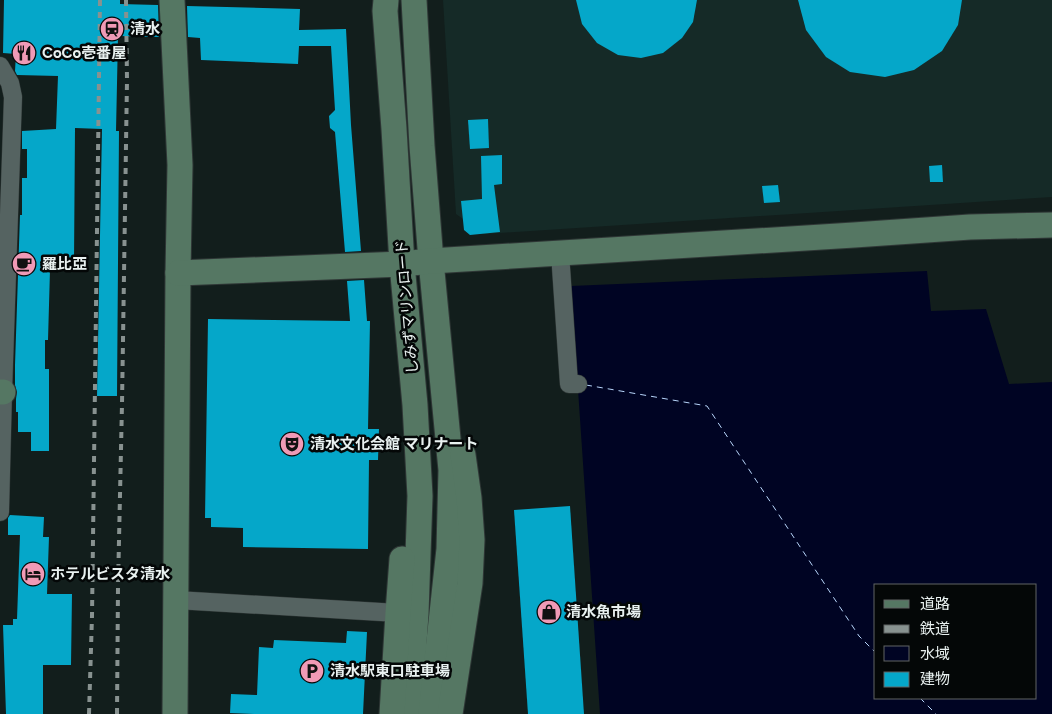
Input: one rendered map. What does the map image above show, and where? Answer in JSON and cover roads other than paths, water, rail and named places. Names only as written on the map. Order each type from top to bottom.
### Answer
[{"type":"street","points":[[172,0],[180,165],[175,714]]},
{"type":"street","name":"しみずマリンロード","points":[[386,0],[385,11],[402,264],[415,405],[420,496],[407,614]]},
{"type":"street","name":"しみずマリンロード","points":[[414,0],[431,261],[451,470],[449,548],[431,714]]},
{"type":"street","points":[[0,66],[10,84],[13,98],[1,392],[0,512]]},
{"type":"street","points":[[178,273],[402,264],[970,227],[1052,225]]},
{"type":"street","points":[[560,253],[569,384],[578,384]]},
{"type":"street","points":[[440,360],[460,436],[469,498],[472,540],[470,583],[450,714]]},
{"type":"street","points":[[176,600],[407,614]]},
{"type":"street","points":[[392,714],[407,614]]},
{"type":"street","points":[[407,614],[410,714]]},
{"type":"water","points":[[927,271],[931,311],[986,309],[1009,384],[1052,382],[1052,714],[600,714],[571,286]]},
{"type":"railway","points":[[89,714],[100,0]]},
{"type":"railway","points":[[117,714],[127,80],[126,0]]},
{"type":"place","name":"清水","points":[[112,29]]},
{"type":"place","name":"CoCo壱番屋","points":[[24,53]]},
{"type":"place","name":"羅比亞","points":[[24,264]]},
{"type":"place","name":"清水文化会館 マリナート","points":[[292,444]]},
{"type":"place","name":"ホテルビスタ清水","points":[[33,574]]},
{"type":"place","name":"清水魚市場","points":[[549,612]]},
{"type":"place","name":"清水駅東口駐車場","points":[[312,671]]}]
